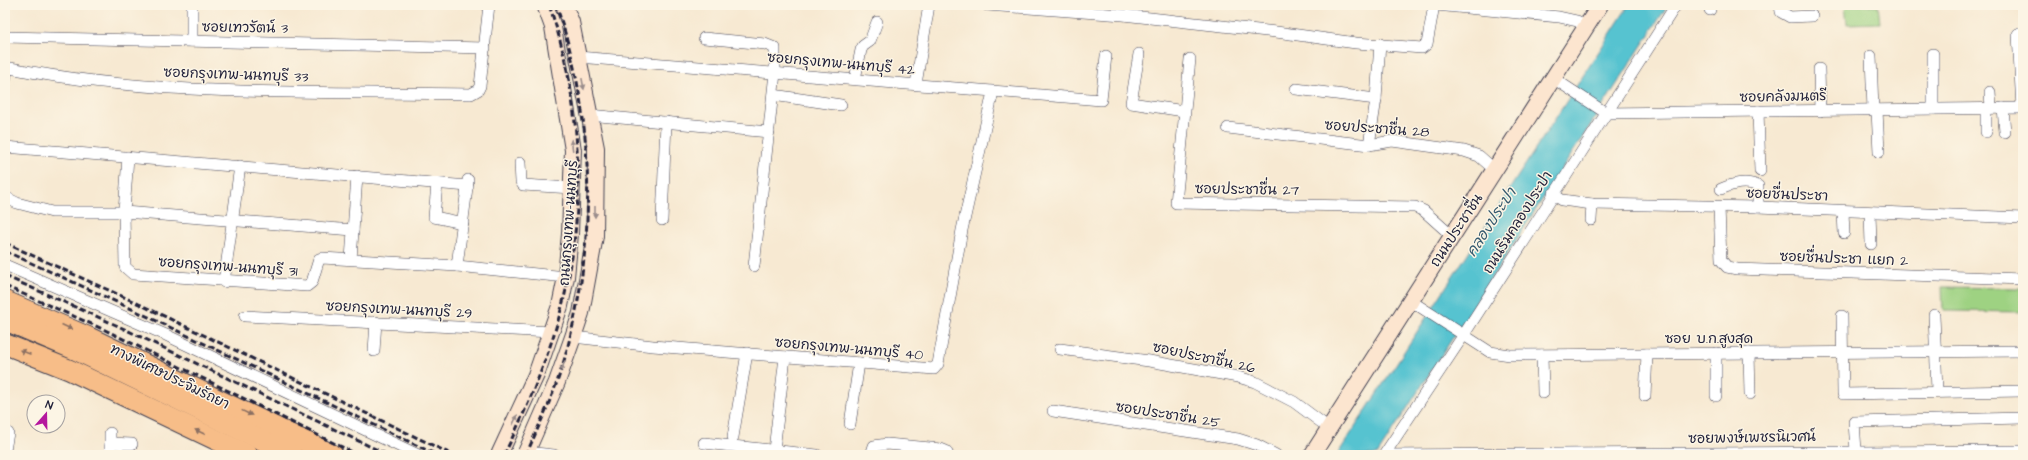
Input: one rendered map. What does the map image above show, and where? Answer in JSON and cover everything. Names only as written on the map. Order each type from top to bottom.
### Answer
[{"type":"highway","name":"ทางพิเศษประจิมรัถยา","points":[[5,301],[88,336],[333,455]]},
{"type":"highway","name":"ทางพิเศษประจิมรัถยา","points":[[5,320],[76,350],[292,455]]},
{"type":"highway","points":[[5,344],[70,370],[248,455]]},
{"type":"main road","name":"ถนนกรุงเทพ-นนทบุรี","points":[[499,455],[536,374],[560,306],[566,277],[573,150],[552,27],[546,5]]},
{"type":"main road","name":"ถนนกรุงเทพ-นนทบุรี","points":[[526,453],[557,382],[574,337],[581,313],[595,236],[596,148],[571,22],[564,5]]},
{"type":"main road","name":"ถนนประชาชื่น","points":[[1312,455],[1495,170],[1559,82],[1586,27],[1600,5]]},
{"type":"main road","points":[[572,186],[579,189],[589,189],[595,184]]},
{"type":"main road","points":[[5,312],[299,455]]},
{"type":"street","points":[[192,5],[192,41]]},
{"type":"street","points":[[485,48],[490,5]]},
{"type":"street","points":[[916,84],[929,5]]},
{"type":"street","points":[[987,5],[1123,10],[1356,43],[1422,48],[1426,47],[1435,5],[1559,17],[1577,21],[1586,27]]},
{"type":"street","name":"ถนนริมคลองประปา","points":[[1384,455],[1553,194],[1603,112],[1676,5]]},
{"type":"street","points":[[1780,5],[1781,12],[1790,17],[1812,16]]},
{"type":"street","points":[[855,79],[863,46],[870,41],[877,22]]},
{"type":"street","points":[[2018,34],[2021,65],[2022,108]]},
{"type":"street","name":"ซอยเทวรัตน์ 3","points":[[5,37],[485,48]]},
{"type":"street","points":[[704,38],[772,46],[776,48],[775,73],[754,266]]},
{"type":"street","points":[[1369,145],[1376,99],[1380,44]]},
{"type":"street","name":"ซอยกรุงเทพ-นนทบุรี 33","points":[[5,82],[6,71],[10,68],[46,75],[91,81],[203,90],[471,94],[478,90],[485,48]]},
{"type":"street","points":[[1139,54],[1131,103],[1184,111]]},
{"type":"street","points":[[1932,54],[1933,109]]},
{"type":"street","name":"ซอยกรุงเทพ-นนทบุรี 42","points":[[578,57],[1101,100],[1106,56]]},
{"type":"street","points":[[1871,56],[1878,152]]},
{"type":"street","name":"ซอยประชาชื่น 27","points":[[1190,59],[1176,202],[1415,207],[1424,212],[1452,236]]},
{"type":"street","points":[[1819,69],[1820,111]]},
{"type":"street","points":[[1559,82],[1603,112]]},
{"type":"street","points":[[1296,89],[1376,99]]},
{"type":"street","name":"ซอยกรุงเทพ-นนทบุรี 40","points":[[574,337],[654,346],[931,370],[936,368],[947,317],[962,230],[993,92]]},
{"type":"street","points":[[1986,132],[1990,92]]},
{"type":"street","points":[[772,95],[841,105]]},
{"type":"street","points":[[2003,108],[2004,132]]},
{"type":"street","name":"ซอยคลังมนตรี","points":[[1603,112],[2022,108]]},
{"type":"street","points":[[1758,111],[1760,171]]},
{"type":"street","points":[[589,115],[769,132]]},
{"type":"street","points":[[662,220],[666,122]]},
{"type":"street","name":"ซอยประชาชื่น 28","points":[[1228,128],[1369,145],[1392,141],[1464,151],[1479,156],[1495,170]]},
{"type":"street","points":[[5,147],[437,184],[468,182],[457,266]]},
{"type":"street","name":"ซอยกรุงเทพ-นนทบุรี 31","points":[[128,157],[124,212],[125,267],[133,274],[224,282],[307,286],[312,282],[319,259],[351,259],[457,266],[566,277]]},
{"type":"street","points":[[520,163],[521,182],[523,185],[572,186]]},
{"type":"street","points":[[224,282],[240,166]]},
{"type":"street","points":[[351,259],[357,176]]},
{"type":"street","points":[[1720,189],[1736,183],[1752,183],[1758,186],[1758,208]]},
{"type":"street","points":[[437,184],[434,217],[463,222]]},
{"type":"street","name":"ซอยชื่นประชา","points":[[1553,194],[1562,200],[1592,204],[1758,208],[2023,218]]},
{"type":"street","points":[[5,197],[44,211],[94,213],[124,212],[353,230]]},
{"type":"street","points":[[1591,220],[1592,204]]},
{"type":"street","name":"ซอยชื่นประชา แยก 2","points":[[1719,207],[1721,260],[1727,267],[1737,270],[2023,280]]},
{"type":"street","points":[[1843,212],[1844,233]]},
{"type":"street","points":[[1870,213],[1871,244]]},
{"type":"street","points":[[5,265],[166,335],[418,455]]},
{"type":"street","name":"ซอย บ.ก.สูงสุด","points":[[1411,301],[1490,352],[1510,355],[2023,351]]},
{"type":"street","points":[[1934,315],[1937,391]]},
{"type":"street","name":"ซอยกรุงเทพ-นนทบุรี 29","points":[[245,316],[551,332]]},
{"type":"street","points":[[1842,316],[1843,394],[1937,391],[2023,391]]},
{"type":"street","points":[[374,351],[376,322]]},
{"type":"street","name":"ซอยประชาชื่น 26","points":[[1060,349],[1149,361],[1238,377],[1255,382],[1294,402],[1329,428]]},
{"type":"street","points":[[734,437],[747,353]]},
{"type":"street","points":[[1716,353],[1716,396]]},
{"type":"street","points":[[1749,353],[1750,394]]},
{"type":"street","points":[[1645,396],[1647,354]]},
{"type":"street","points":[[1542,355],[1543,393]]},
{"type":"street","points":[[774,450],[785,357]]},
{"type":"street","points":[[850,424],[859,363]]},
{"type":"street","name":"ซอยประชาชื่น 25","points":[[1053,411],[1238,439],[1257,445],[1276,455]]},
{"type":"street","points":[[1856,451],[1854,422],[2023,418]]},
{"type":"street","points":[[5,450],[8,433]]},
{"type":"street","points":[[110,455],[110,438],[132,444]]},
{"type":"street","points":[[704,443],[817,455]]},
{"type":"street","points":[[871,455],[874,446],[887,444],[941,449],[946,451],[948,455]]},
{"type":"street","name":"ซอยพงษ์เพชรนิเวศน์","points":[[1384,455],[1581,455],[1856,451],[2023,451]]},
{"type":"street","points":[[526,453],[554,455]]},
{"type":"green space","points":[[1845,5],[1878,5],[1880,23],[1847,24]]},
{"type":"green space","points":[[1942,287],[2023,288],[2023,312],[1943,311]]},
{"type":"water","name":"คลองประปา","points":[[1629,5],[1668,5],[1377,455],[1337,455]]},
{"type":"railway","points":[[504,455],[529,401],[551,344],[562,306],[570,270],[575,232],[578,193],[574,116],[560,40],[549,5]]},
{"type":"railway","points":[[526,455],[552,394],[565,357],[583,269],[587,224],[588,180],[585,135],[579,91],[569,48],[556,5]]},
{"type":"railway","points":[[5,243],[139,304],[453,455]]},
{"type":"railway","points":[[5,251],[136,311],[437,455]]},
{"type":"railway","points":[[5,276],[116,325],[388,455]]},
{"type":"railway","points":[[5,286],[105,330],[358,455]]}]
